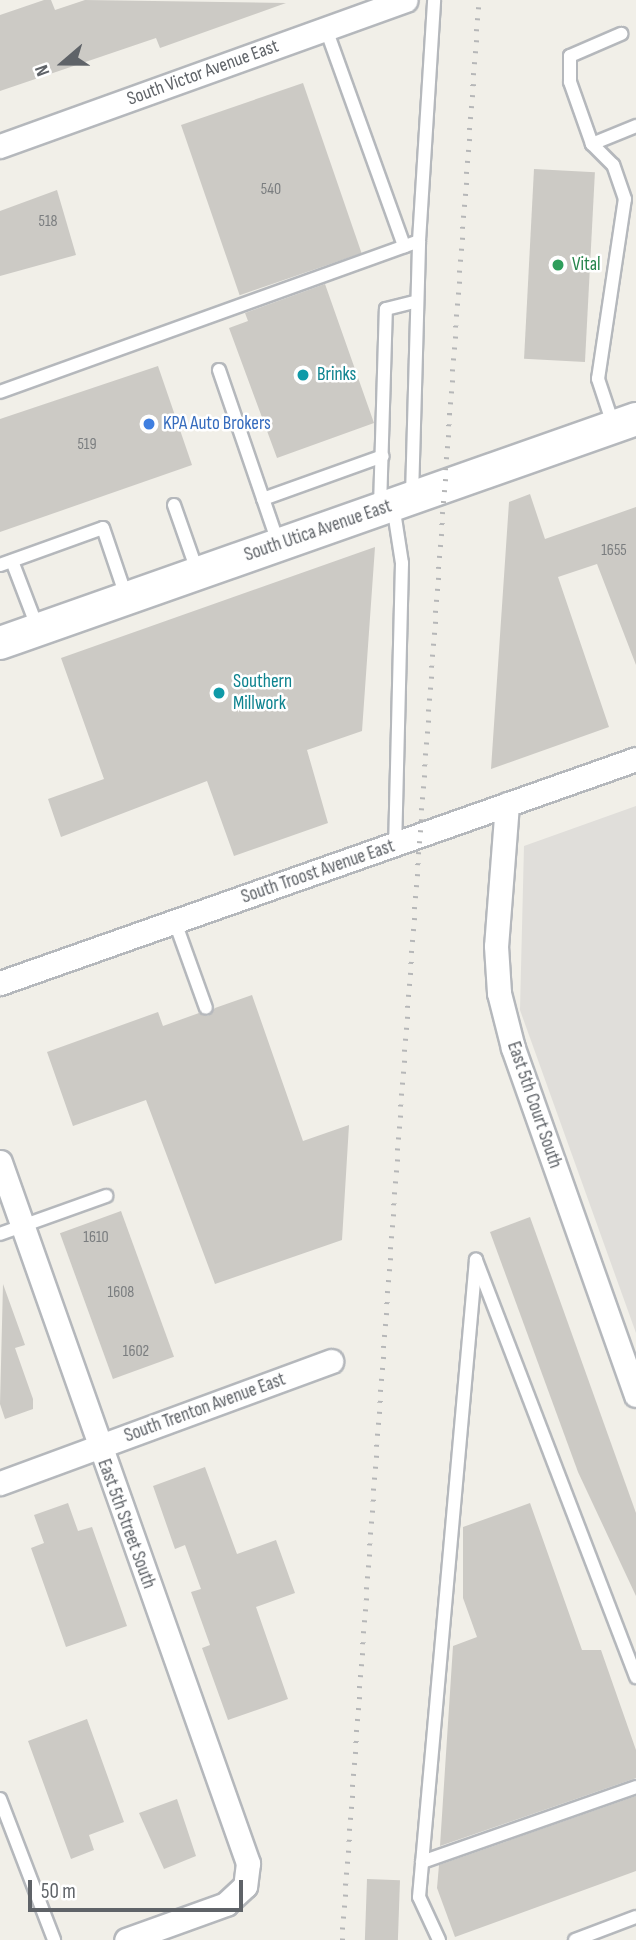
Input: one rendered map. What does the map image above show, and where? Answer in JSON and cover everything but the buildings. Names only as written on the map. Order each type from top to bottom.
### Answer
[{"type":"main road","name":"South Utica Avenue East","points":[[0,643],[625,423]]},
{"type":"street","name":"South Victor Avenue East","points":[[0,146],[401,1]]},
{"type":"street","name":"South Troost Avenue East","points":[[0,983],[636,759]]},
{"type":"street","name":"East 5th Court South","points":[[508,804],[496,946],[499,993],[513,1048],[636,1395]]},
{"type":"street","name":"East 5th Street South","points":[[0,1162],[248,1863],[245,1885],[226,1904],[126,1940]]},
{"type":"street","name":"South Trenton Avenue East","points":[[0,1483],[331,1361]]},
{"type":"lane","points":[[395,504],[417,301],[434,0]]},
{"type":"lane","points":[[326,29],[404,246]]},
{"type":"lane","points":[[621,34],[570,56],[570,82],[592,144],[613,165],[631,197],[598,379],[625,423]]},
{"type":"lane","points":[[592,144],[636,126]]},
{"type":"lane","points":[[0,392],[419,241]]},
{"type":"lane","points":[[395,844],[402,563],[395,504],[383,456],[386,309],[417,301]]},
{"type":"lane","points":[[219,370],[279,545]]},
{"type":"lane","points":[[263,499],[383,456]]},
{"type":"lane","points":[[174,505],[198,573]]},
{"type":"lane","points":[[38,630],[6,563],[103,528],[127,599]]},
{"type":"lane","points":[[175,922],[206,1008]]},
{"type":"lane","points":[[0,1234],[106,1196]]},
{"type":"lane","points":[[439,1940],[419,1897],[475,1260],[636,1677]]},
{"type":"lane","points":[[422,1862],[636,1787]]},
{"type":"lane","points":[[0,1799],[54,1940]]},
{"type":"lane","points":[[575,1940],[636,1917]]},
{"type":"shaded area","points":[[636,806],[636,1333],[520,1010],[524,846]]},
{"type":"railway","points":[[342,1940],[479,0]]},
{"type":"place","name":"Vital","points":[[558,265]]},
{"type":"place","name":"Brinks","points":[[303,375]]},
{"type":"place","name":"KPA Auto Brokers","points":[[149,424]]},
{"type":"place","name":"Southern Millwork","points":[[219,693]]}]
